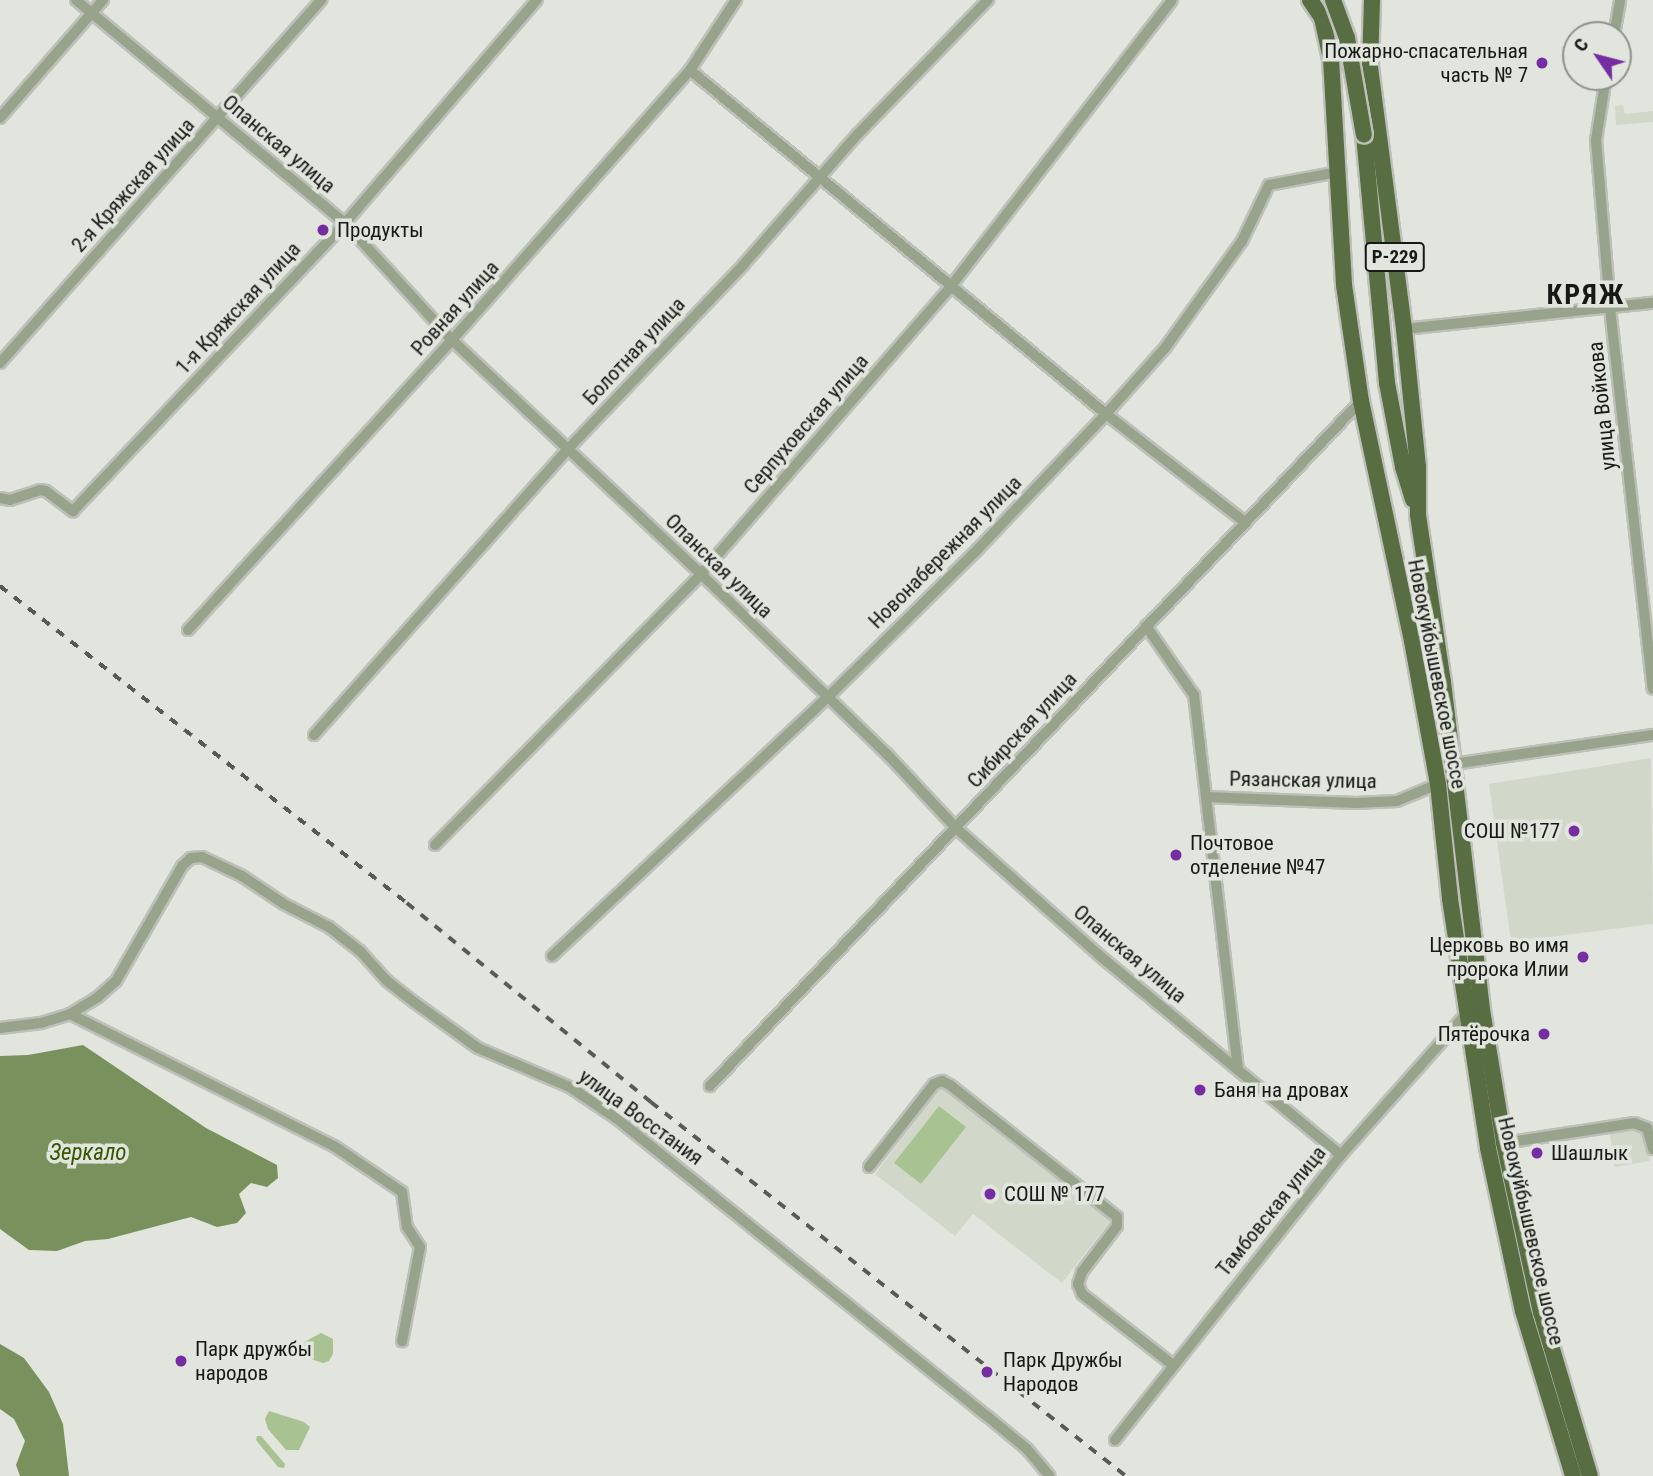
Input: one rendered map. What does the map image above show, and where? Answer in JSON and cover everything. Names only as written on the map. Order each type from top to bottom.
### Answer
[{"type":"main road","name":"Новокуйбышевское шоссе","points":[[1310,0],[1322,18],[1331,59],[1344,285],[1361,401],[1412,641],[1438,784],[1466,1014],[1488,1148],[1524,1311],[1573,1476]]},
{"type":"main road","name":"Новокуйбышевское шоссе","points":[[1333,0],[1347,38],[1364,135],[1387,383],[1403,467],[1418,515]]},
{"type":"main road","points":[[1322,18],[1333,0]]},
{"type":"main road","name":"Новокуйбышевское шоссе","points":[[1375,4],[1370,59],[1404,329],[1418,467],[1418,515],[1453,764],[1483,1016],[1503,1143],[1541,1312],[1590,1476]]},
{"type":"main road","points":[[1331,59],[1347,50],[1363,53],[1370,59]]},
{"type":"street","name":"Опанская улица","points":[[76,0],[345,223],[452,340],[701,574],[887,754],[956,828],[1099,955],[1340,1155]]},
{"type":"street","points":[[0,118],[103,0]]},
{"type":"street","name":"2-я Кряжская улица","points":[[0,363],[321,0]]},
{"type":"street","name":"1-я Кряжская улица","points":[[0,498],[10,500],[40,489],[73,511],[345,223],[537,0]]},
{"type":"street","name":"Ровная улица","points":[[188,630],[452,340],[690,70],[736,0]]},
{"type":"street","name":"Болотная улица","points":[[314,734],[569,449],[744,264],[819,178],[988,0]]},
{"type":"street","name":"Серпуховская улица","points":[[435,845],[701,574],[951,286],[1172,0]]},
{"type":"street","points":[[1616,21],[1620,0]]},
{"type":"street","points":[[690,70],[1107,414],[1246,523]]},
{"type":"street","name":"улица Войкова","points":[[1604,91],[1596,133],[1611,308],[1653,690]]},
{"type":"street","name":"Новонабережная улица","points":[[552,956],[827,698],[978,549],[1107,414],[1165,348],[1242,241],[1269,185],[1338,172]]},
{"type":"street","points":[[1404,329],[1653,303]]},
{"type":"street","name":"Сибирская улица","points":[[710,1086],[1361,401]]},
{"type":"street","points":[[1146,625],[1194,695],[1238,1068]]},
{"type":"street","points":[[1453,764],[1653,735]]},
{"type":"street","name":"Рязанская улица","points":[[1206,797],[1356,803],[1397,801],[1438,784]]},
{"type":"street","name":"улица Восстания","points":[[0,1028],[41,1023],[70,1014],[99,997],[116,981],[182,866],[191,859],[202,857],[242,876],[284,904],[329,927],[360,951],[387,981],[478,1048],[570,1087],[616,1118],[987,1416],[1027,1449],[1051,1476]]},
{"type":"street","points":[[70,1014],[334,1146],[402,1192],[407,1227],[420,1247],[402,1341]]},
{"type":"street","name":"Тамбовская улица","points":[[1115,1440],[1340,1155],[1466,1014]]},
{"type":"street","points":[[869,1167],[934,1084],[942,1081],[950,1085],[1117,1217],[1117,1226],[1082,1272],[1078,1284],[1082,1294],[1173,1365]]},
{"type":"street","points":[[1503,1143],[1634,1123],[1647,1128],[1653,1149]]},
{"type":"shaded area","points":[[1623,105],[1625,114],[1653,111],[1653,122],[1616,125],[1615,106]]},
{"type":"shaded area","name":"СОШ №177","points":[[1651,758],[1653,924],[1511,942],[1489,784]]},
{"type":"shaded area","name":"СОШ № 177","points":[[941,1087],[1112,1219],[1062,1283],[973,1214],[955,1236],[875,1174]]},
{"type":"shaded area","points":[[939,1106],[966,1127],[921,1184],[894,1163]]},
{"type":"shaded area","points":[[1638,1126],[1646,1136],[1650,1161],[1615,1167],[1609,1131]]},
{"type":"shaded area","points":[[321,1333],[333,1339],[333,1354],[329,1361],[323,1363],[293,1353],[297,1346]]},
{"type":"shaded area","points":[[269,1411],[304,1422],[310,1427],[299,1450],[286,1450],[268,1429],[265,1419]]},
{"type":"shaded area","points":[[257,1436],[261,1436],[285,1464],[284,1468],[278,1467],[256,1440]]},
{"type":"water","name":"Зеркало","points":[[83,1045],[206,1128],[277,1165],[278,1178],[267,1187],[251,1183],[239,1194],[246,1213],[237,1223],[217,1227],[191,1217],[108,1239],[85,1241],[57,1251],[29,1250],[0,1229],[0,1056],[28,1055]]},
{"type":"water","points":[[0,1344],[24,1358],[49,1392],[63,1424],[69,1476],[20,1476],[16,1465],[25,1441],[14,1419],[0,1409]]},
{"type":"railway","points":[[0,586],[407,903],[651,1102],[1126,1476]]},
{"type":"place","name":"Пожарно-спасательная часть № 7","points":[[1542,63]]},
{"type":"place","name":"Продукты","points":[[323,230]]},
{"type":"place","name":"СОШ №177","points":[[1574,831]]},
{"type":"place","name":"Почтовое отделение №47","points":[[1176,855]]},
{"type":"place","name":"Церковь во имя пророка Илии","points":[[1583,957]]},
{"type":"place","name":"Пятёрочка","points":[[1544,1034]]},
{"type":"place","name":"Баня на дровах","points":[[1200,1090]]},
{"type":"place","name":"Шашлык","points":[[1537,1153]]},
{"type":"place","name":"СОШ № 177","points":[[990,1194]]},
{"type":"place","name":"Парк дружбы народов","points":[[181,1361]]},
{"type":"place","name":"Парк Дружбы Народов","points":[[987,1372]]},
{"type":"district","name":"КРЯЖ","points":[[1586,295]]}]
